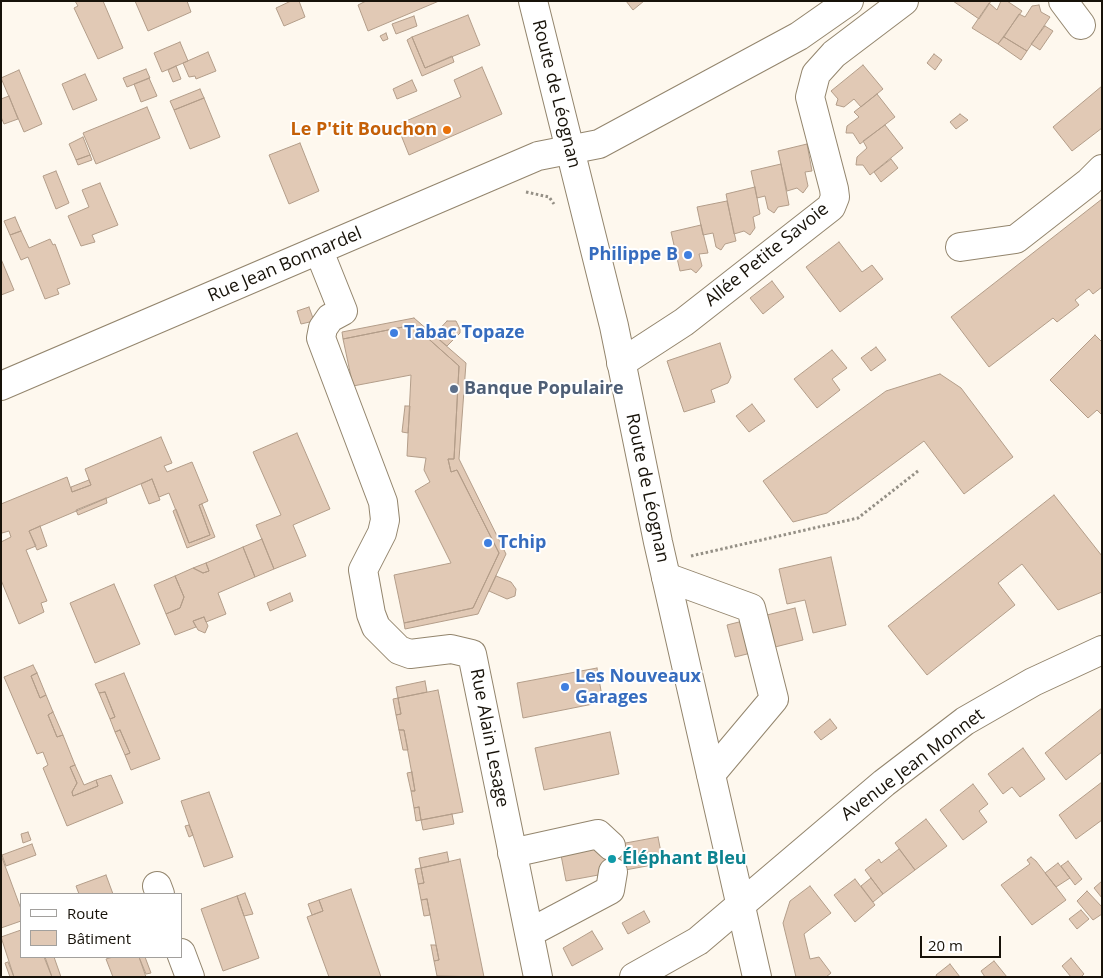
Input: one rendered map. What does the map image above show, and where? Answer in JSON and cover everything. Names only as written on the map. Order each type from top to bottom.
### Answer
[{"type":"street","name":"Route de Léognan","points":[[533,1],[614,326],[663,565],[756,977]]},
{"type":"street","name":"Rue Jean Bonnardel","points":[[1,386],[538,156],[570,148],[599,144],[799,36],[849,1]]},
{"type":"street","name":"Allée Petite Savoie","points":[[621,363],[684,322],[831,207],[834,189],[810,97],[816,74],[834,54],[904,1]]},
{"type":"street","points":[[1063,1],[1081,25]]},
{"type":"street","points":[[960,247],[1016,239],[1089,182],[1102,169]]},
{"type":"street","name":"Rue Alain Lesage","points":[[319,251],[343,311],[330,318],[322,328],[321,338],[383,502],[385,520],[382,533],[363,570],[371,614],[376,627],[399,650],[410,654],[451,649],[472,654],[538,977]]},
{"type":"street","points":[[663,565],[751,608],[774,699],[711,774]]},
{"type":"street","name":"Avenue Jean Monnet","points":[[634,977],[698,941],[884,783],[966,721],[1033,682],[1102,650]]},
{"type":"street","points":[[512,853],[598,834],[612,859],[610,890],[529,933]]},
{"type":"street","points":[[182,956],[190,977]]},
{"type":"path","points":[[663,565],[692,556],[858,518],[918,471]]},
{"type":"building","points":[[75,1],[103,1],[123,48],[98,59],[74,8],[78,6]]},
{"type":"building","points":[[135,1],[187,1],[191,12],[148,31]]},
{"type":"building","points":[[291,1],[299,1],[305,17],[284,26],[276,8]]},
{"type":"building","points":[[366,1],[439,1],[368,31],[358,5]]},
{"type":"building","points":[[626,1],[644,1],[633,10]]},
{"type":"building","points":[[953,1],[991,1],[979,19]]},
{"type":"building","points":[[1001,1],[1007,1],[1022,11],[998,44],[972,28],[989,3],[997,10]]},
{"type":"building","points":[[1039,5],[1041,12],[1050,17],[1027,51],[1004,37],[1019,14],[1025,17],[1032,6]]},
{"type":"building","points":[[468,15],[480,45],[425,68],[412,37]]},
{"type":"building","points":[[414,16],[417,26],[396,34],[392,24]]},
{"type":"building","points":[[1045,26],[1053,31],[1040,50],[1031,44]]},
{"type":"building","points":[[386,33],[388,39],[383,41],[380,36]]},
{"type":"building","points":[[412,37],[425,68],[452,56],[454,62],[422,76],[407,40]]},
{"type":"building","points":[[1004,37],[1027,51],[1021,60],[998,44]]},
{"type":"building","points":[[180,42],[188,61],[162,72],[154,53]]},
{"type":"building","points":[[208,52],[216,71],[196,79],[195,76],[189,77],[183,63]]},
{"type":"building","points":[[934,54],[942,60],[935,70],[927,63]]},
{"type":"building","points":[[863,65],[883,89],[861,107],[854,99],[844,107],[836,105],[838,99],[831,91]]},
{"type":"building","points":[[176,66],[181,79],[173,82],[168,70]]},
{"type":"building","points":[[482,67],[502,114],[409,155],[397,125],[461,97],[454,80]]},
{"type":"building","points":[[146,69],[150,78],[127,87],[123,78]]},
{"type":"building","points":[[19,70],[42,124],[24,132],[1,78]]},
{"type":"building","points":[[85,74],[97,100],[73,110],[62,84]]},
{"type":"building","points":[[149,78],[157,96],[141,102],[134,84]]},
{"type":"building","points":[[412,80],[417,91],[397,99],[393,89]]},
{"type":"building","points":[[1102,86],[1102,128],[1072,151],[1053,127]]},
{"type":"building","points":[[200,89],[204,98],[174,110],[170,101]]},
{"type":"building","points":[[877,94],[895,117],[860,144],[853,133],[846,133],[847,126],[859,117],[854,112]]},
{"type":"building","points":[[9,96],[18,119],[4,124],[1,117],[1,99]]},
{"type":"building","points":[[204,98],[220,137],[190,149],[174,110]]},
{"type":"building","points":[[147,107],[160,138],[96,164],[83,133]]},
{"type":"building","points":[[960,114],[968,120],[956,129],[950,122]]},
{"type":"building","points":[[885,125],[903,148],[870,175],[863,165],[856,165],[857,157],[867,148],[863,141]]},
{"type":"building","points":[[83,137],[90,155],[76,160],[69,144]]},
{"type":"building","points":[[300,143],[319,191],[289,204],[269,155]]},
{"type":"building","points":[[807,144],[812,171],[805,172],[808,186],[803,193],[797,188],[787,191],[778,151]]},
{"type":"building","points":[[90,155],[92,160],[78,165],[76,160]]},
{"type":"building","points":[[891,159],[898,168],[881,182],[874,172]]},
{"type":"building","points":[[781,164],[789,205],[778,207],[774,213],[768,209],[765,196],[757,198],[751,171]]},
{"type":"building","points":[[56,171],[69,203],[56,209],[43,176]]},
{"type":"building","points":[[100,183],[118,225],[92,235],[95,242],[81,246],[68,216],[89,207],[82,190]]},
{"type":"building","points":[[755,187],[760,214],[753,217],[755,228],[750,235],[744,231],[734,234],[726,194]]},
{"type":"building","points":[[1102,199],[1102,287],[1093,294],[1089,289],[1075,300],[1079,305],[1057,322],[1053,318],[989,367],[951,317]]},
{"type":"building","points":[[727,201],[736,241],[725,244],[721,250],[716,247],[713,233],[703,235],[697,207]]},
{"type":"building","points":[[15,217],[21,231],[10,235],[4,221]]},
{"type":"building","points":[[701,225],[708,253],[699,254],[702,266],[696,273],[691,269],[680,271],[671,232]]},
{"type":"building","points":[[21,231],[29,248],[50,239],[53,245],[55,244],[70,284],[57,289],[59,294],[45,299],[28,257],[21,260],[10,235]]},
{"type":"building","points":[[839,242],[862,272],[872,265],[883,279],[840,312],[806,267]]},
{"type":"building","points":[[1,259],[14,290],[1,295]]},
{"type":"building","points":[[772,281],[784,297],[763,314],[750,298]]},
{"type":"building","points":[[309,307],[314,321],[301,324],[297,311]]},
{"type":"building","points":[[414,318],[466,363],[459,459],[506,554],[478,614],[405,629],[404,623],[473,608],[499,553],[457,470],[451,472],[448,459],[454,459],[459,366],[413,325],[343,339],[342,332]]},
{"type":"building","points":[[447,321],[456,321],[460,333],[447,346],[434,335]]},
{"type":"building","points":[[413,325],[459,366],[454,459],[448,459],[451,472],[457,470],[499,553],[473,608],[404,623],[394,575],[451,563],[415,491],[430,482],[424,470],[426,458],[407,456],[411,375],[353,386],[343,339]]},
{"type":"building","points":[[1095,335],[1102,342],[1102,415],[1097,410],[1088,418],[1050,380]]},
{"type":"building","points":[[720,343],[731,377],[728,383],[711,390],[715,402],[684,412],[667,361]]},
{"type":"building","points":[[876,347],[886,360],[871,371],[861,358]]},
{"type":"building","points":[[832,350],[847,368],[832,379],[840,390],[817,408],[794,379]]},
{"type":"building","points":[[940,374],[961,388],[1013,457],[964,494],[924,441],[827,513],[793,522],[763,481],[886,391]]},
{"type":"building","points":[[752,404],[765,421],[749,432],[736,416]]},
{"type":"building","points":[[405,406],[410,406],[408,433],[402,432]]},
{"type":"building","points":[[297,433],[330,509],[293,525],[306,556],[274,569],[256,525],[281,515],[253,452]]},
{"type":"building","points":[[161,437],[172,463],[164,466],[167,472],[192,462],[208,501],[199,505],[210,535],[189,543],[169,493],[159,497],[152,479],[29,531],[36,546],[26,550],[47,601],[41,603],[44,612],[19,624],[1,580],[1,542],[11,537],[9,531],[2,533],[1,531],[1,504],[67,477],[72,492],[91,485],[85,469]]},
{"type":"building","points":[[152,479],[160,500],[149,504],[141,484]]},
{"type":"building","points":[[89,480],[91,485],[72,492],[71,487]]},
{"type":"building","points":[[1054,495],[1102,556],[1102,592],[1058,610],[1022,564],[998,583],[1015,605],[927,675],[888,626]]},
{"type":"building","points":[[106,498],[107,503],[78,515],[76,510]]},
{"type":"building","points":[[202,504],[215,537],[187,548],[173,511],[176,509],[189,543],[210,535],[199,505]]},
{"type":"building","points":[[40,526],[47,546],[37,550],[29,531]]},
{"type":"building","points":[[262,539],[274,569],[255,577],[243,547]]},
{"type":"building","points":[[243,547],[255,577],[218,593],[226,614],[206,622],[204,617],[193,621],[196,627],[175,635],[166,614],[180,608],[184,597],[175,576],[193,568],[203,573],[209,571],[206,563]]},
{"type":"building","points":[[831,557],[846,625],[813,633],[805,600],[787,604],[779,569]]},
{"type":"building","points":[[206,563],[209,571],[203,573],[193,568]]},
{"type":"building","points":[[175,576],[184,597],[180,608],[166,614],[154,585]]},
{"type":"building","points":[[496,576],[511,582],[516,589],[515,596],[507,599],[489,591]]},
{"type":"building","points":[[114,584],[140,644],[95,663],[70,603]]},
{"type":"building","points":[[290,593],[293,601],[270,611],[267,603]]},
{"type":"building","points":[[795,608],[803,640],[735,657],[727,625]]},
{"type":"building","points":[[204,617],[208,626],[205,633],[198,630],[193,621]]},
{"type":"building","points":[[33,665],[37,673],[31,676],[40,698],[46,695],[53,712],[48,715],[57,737],[63,735],[75,765],[70,767],[77,783],[72,792],[73,796],[98,786],[96,780],[111,775],[123,803],[67,826],[43,768],[48,765],[43,752],[37,754],[4,677]]},
{"type":"building","points":[[597,668],[603,702],[523,718],[517,683]]},
{"type":"building","points":[[37,673],[46,695],[40,698],[31,676]]},
{"type":"building","points":[[124,673],[160,759],[131,770],[125,755],[130,753],[120,730],[115,732],[110,719],[115,717],[105,692],[99,693],[95,684]]},
{"type":"building","points":[[425,681],[427,692],[398,698],[396,687]]},
{"type":"building","points":[[438,690],[463,812],[421,820],[419,807],[414,808],[411,791],[415,791],[404,730],[399,730],[396,715],[401,714],[398,698]]},
{"type":"building","points":[[105,692],[115,717],[110,719],[99,693]]},
{"type":"building","points":[[398,698],[401,714],[396,715],[393,699]]},
{"type":"building","points":[[1102,708],[1102,752],[1066,780],[1045,753]]},
{"type":"building","points":[[53,712],[63,735],[57,737],[48,715]]},
{"type":"building","points":[[830,719],[837,728],[821,740],[814,732]]},
{"type":"building","points":[[120,730],[130,753],[125,755],[115,732]]},
{"type":"building","points":[[399,730],[404,730],[408,750],[403,750]]},
{"type":"building","points":[[610,732],[619,774],[544,790],[535,748]]},
{"type":"building","points":[[1023,748],[1045,779],[1020,797],[1012,787],[1003,794],[988,774]]},
{"type":"building","points":[[75,765],[84,785],[96,780],[98,786],[73,796],[72,792],[77,783],[70,767]]},
{"type":"building","points":[[412,772],[415,791],[411,791],[407,773]]},
{"type":"building","points":[[1102,782],[1102,820],[1076,839],[1059,815]]},
{"type":"building","points":[[973,784],[988,804],[979,811],[987,822],[963,840],[940,810]]},
{"type":"building","points":[[209,792],[233,857],[204,867],[181,801]]},
{"type":"building","points":[[419,807],[421,820],[416,821],[414,808]]},
{"type":"building","points":[[452,814],[454,824],[423,830],[421,820]]},
{"type":"building","points":[[926,819],[947,846],[915,870],[895,843]]},
{"type":"building","points":[[189,825],[193,835],[189,837],[185,826]]},
{"type":"building","points":[[28,832],[31,840],[23,843],[21,834]]},
{"type":"building","name":"Éléphant Bleu","points":[[658,837],[663,863],[566,881],[561,855]]},
{"type":"building","points":[[32,844],[36,855],[6,866],[2,855]]},
{"type":"building","points":[[899,849],[915,870],[883,894],[865,870],[879,859],[881,863]]},
{"type":"building","points":[[447,852],[449,862],[421,868],[419,858]]},
{"type":"building","points":[[1,855],[20,906],[20,921],[1,928]]},
{"type":"building","points":[[1031,857],[1066,900],[1032,925],[1001,885],[1030,864],[1027,860]]},
{"type":"building","points":[[460,859],[484,977],[437,976],[434,961],[439,960],[427,899],[421,900],[418,884],[424,883],[421,868]]},
{"type":"building","points":[[1068,861],[1082,879],[1075,885],[1061,866]]},
{"type":"building","points":[[1058,863],[1070,878],[1056,887],[1045,873]]},
{"type":"building","points":[[421,868],[424,883],[418,884],[415,869]]},
{"type":"building","points":[[106,875],[113,893],[79,893],[76,886]]},
{"type":"building","points":[[871,878],[883,894],[873,902],[861,886]]},
{"type":"building","points":[[855,879],[875,905],[855,922],[834,895]]},
{"type":"building","points":[[1102,881],[1102,898],[1094,888]]},
{"type":"building","points":[[810,886],[831,913],[804,934],[810,959],[819,957],[831,973],[826,977],[796,977],[783,923],[790,901]]},
{"type":"building","points":[[351,889],[381,977],[329,977],[307,917],[323,911],[319,900]]},
{"type":"building","points":[[1087,891],[1102,907],[1102,914],[1093,920],[1077,901]]},
{"type":"building","points":[[245,893],[253,914],[244,916],[237,896]]},
{"type":"building","points":[[237,896],[259,958],[223,971],[201,909]]},
{"type":"building","points":[[427,899],[430,915],[424,916],[421,900]]},
{"type":"building","points":[[319,900],[323,911],[312,915],[308,904]]},
{"type":"building","points":[[1081,910],[1089,919],[1077,929],[1069,919]]},
{"type":"building","points":[[644,911],[650,922],[628,934],[622,923]]},
{"type":"building","points":[[20,930],[20,958],[44,958],[52,977],[14,977],[1,937]]},
{"type":"building","points":[[592,931],[603,949],[572,966],[563,948]]},
{"type":"building","points":[[431,945],[436,945],[439,960],[434,961]]},
{"type":"building","points":[[45,958],[54,958],[61,977],[52,977]]},
{"type":"building","points":[[139,958],[146,977],[113,977],[106,959]]},
{"type":"building","points":[[139,958],[145,958],[151,973],[146,974]]},
{"type":"building","points":[[1071,958],[1084,974],[1081,977],[1071,977],[1062,966]]},
{"type":"building","points":[[994,961],[1007,977],[985,977],[981,971]]},
{"type":"building","points":[[8,962],[14,977],[10,977],[5,963]]},
{"type":"building","points":[[950,964],[960,977],[937,977],[936,975]]},
{"type":"place","name":"Le P'tit Bouchon","points":[[447,130]]},
{"type":"place","name":"Philippe B","points":[[688,255]]},
{"type":"place","name":"Tabac Topaze","points":[[394,333]]},
{"type":"place","name":"Banque Populaire","points":[[454,389]]},
{"type":"place","name":"Tchip","points":[[488,543]]},
{"type":"place","name":"Les Nouveaux Garages","points":[[565,687]]},
{"type":"place","name":"Éléphant Bleu","points":[[612,859]]}]
